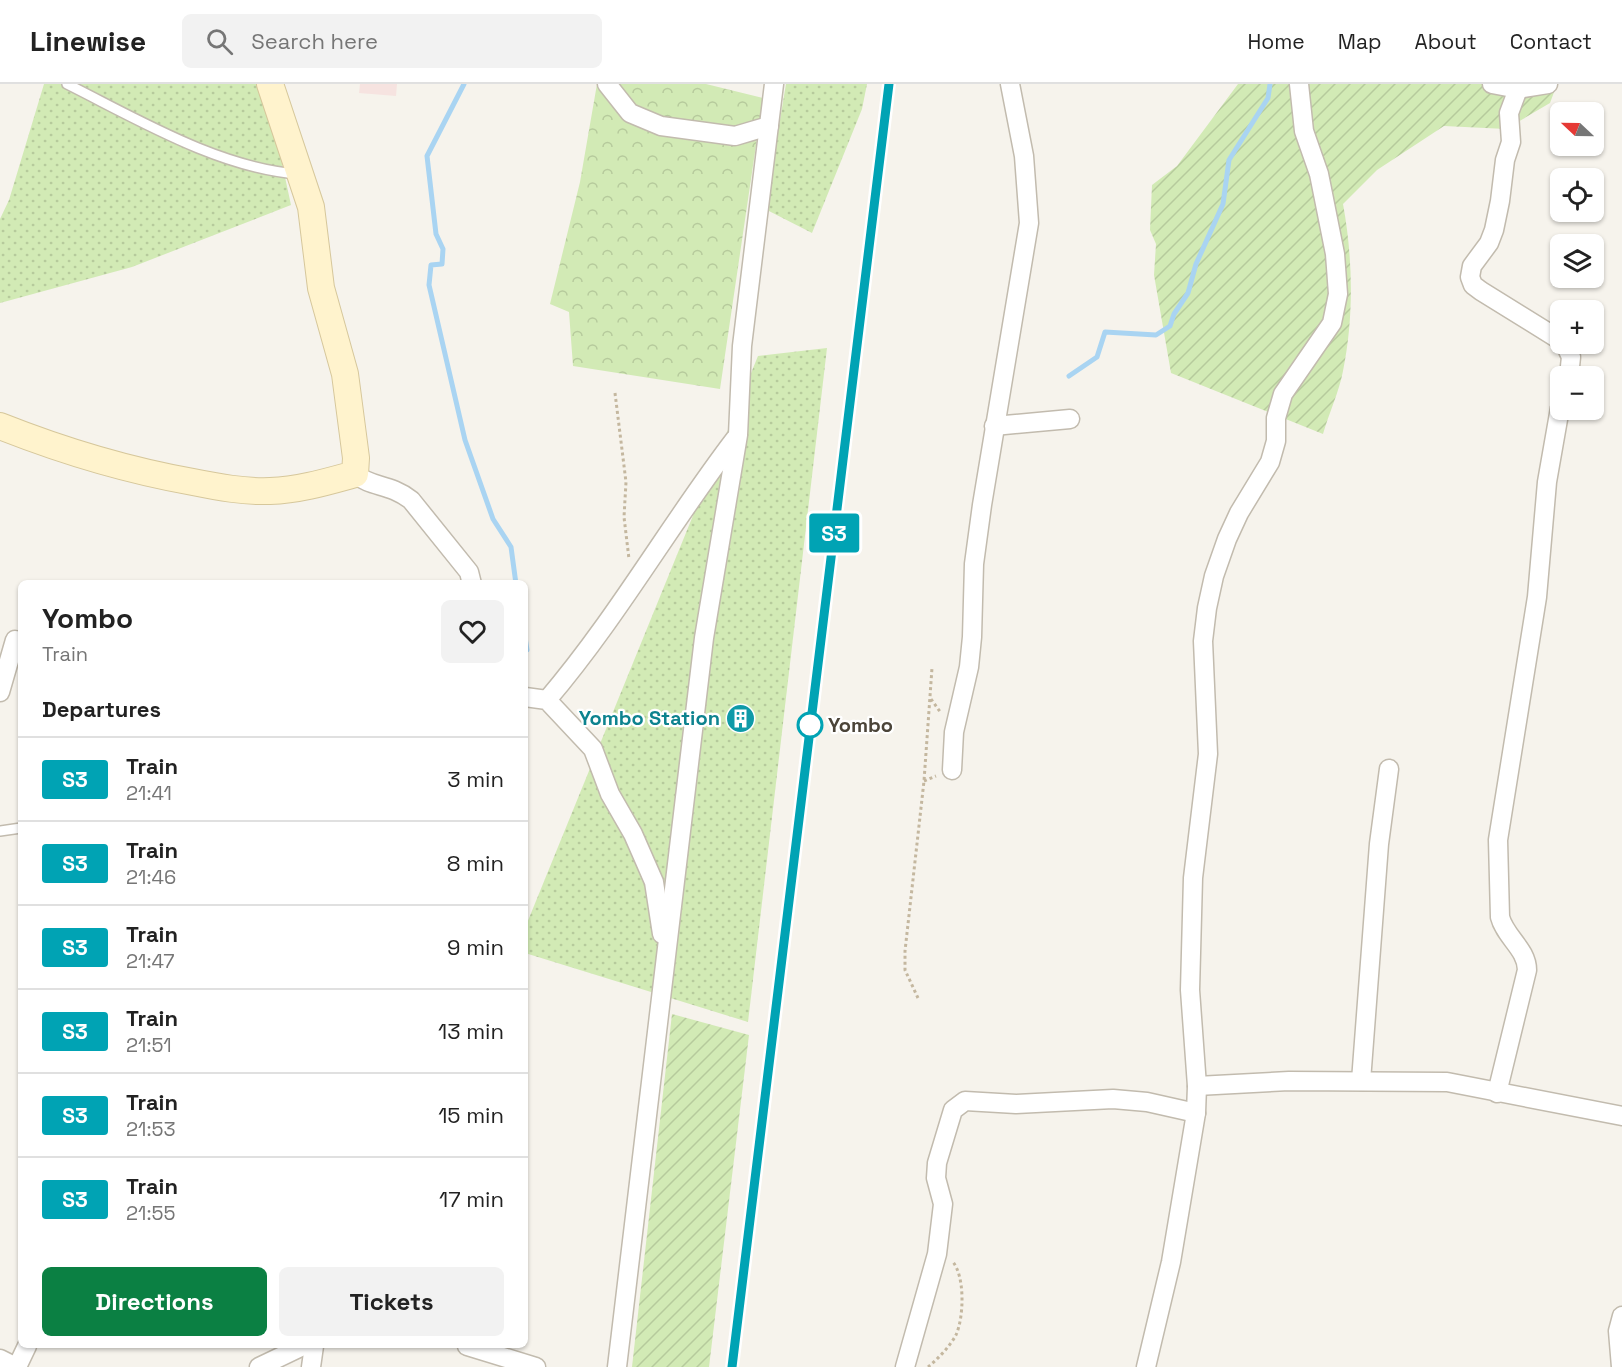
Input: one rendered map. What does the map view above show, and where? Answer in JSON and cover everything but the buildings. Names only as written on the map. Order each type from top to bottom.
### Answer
[{"type":"street","points":[[270,84],[311,207],[321,288],[345,374],[356,458],[355,474]]},
{"type":"street","points":[[607,84],[630,113],[661,126],[735,136],[769,126]]},
{"type":"street","points":[[616,1367],[704,638],[738,435],[741,346],[774,84]]},
{"type":"street","points":[[952,771],[954,732],[969,667],[974,564],[994,426],[1029,223],[1024,156],[1010,84]]},
{"type":"street","points":[[1146,1367],[1171,1262],[1196,1113],[1197,1086],[1190,990],[1193,878],[1208,754],[1203,641],[1207,608],[1214,576],[1227,539],[1239,513],[1270,462],[1276,441],[1276,418],[1283,394],[1332,323],[1338,294],[1334,245],[1319,174],[1304,131],[1299,84]]},
{"type":"street","points":[[1492,84],[1518,89],[1548,84]]},
{"type":"street","points":[[1518,89],[1509,112],[1511,142],[1505,160],[1494,230],[1489,243],[1472,266],[1470,277],[1473,285],[1481,291],[1550,334]]},
{"type":"street","points":[[994,426],[1070,419]]},
{"type":"street","points":[[1497,1093],[1527,970],[1523,953],[1502,927],[1498,840],[1537,597],[1547,482],[1558,420]]},
{"type":"street","points":[[0,426],[51,446],[145,473],[224,488],[268,491],[306,487],[355,474]]},
{"type":"street","points":[[547,700],[602,634],[632,585],[738,435]]},
{"type":"street","points":[[355,474],[365,482],[387,485],[411,500],[469,572],[471,580]]},
{"type":"street","points":[[0,692],[15,640]]},
{"type":"street","points":[[528,697],[547,700],[593,749],[610,794],[633,834],[654,882],[666,957]]},
{"type":"street","points":[[1361,1081],[1379,844],[1389,769]]},
{"type":"street","points":[[1197,1086],[1289,1081],[1447,1082],[1622,1116]]},
{"type":"street","points":[[905,1367],[937,1254],[943,1204],[936,1178],[937,1164],[952,1110],[965,1101],[1016,1104],[1113,1099],[1147,1102],[1196,1113]]},
{"type":"street","points":[[1621,1367],[1618,1331],[1622,1317]]},
{"type":"street","points":[[0,1359],[17,1367],[26,1348]]},
{"type":"street","points":[[259,1367],[299,1348]]},
{"type":"street","points":[[311,1367],[314,1348]]},
{"type":"street","points":[[474,1348],[536,1367]]},
{"type":"lane","points":[[67,84],[222,156],[262,169],[300,174]]},
{"type":"lane","points":[[0,831],[18,828]]},
{"type":"path","points":[[615,393],[626,482],[624,517],[632,585]]},
{"type":"path","points":[[918,999],[905,970],[904,951],[924,781],[932,668]]},
{"type":"path","points":[[928,1367],[956,1335],[961,1310],[959,1278],[955,1264],[947,1257],[937,1254]]},
{"type":"shaded area","points":[[360,84],[397,84],[396,96],[359,93]]},
{"type":"green space","points":[[44,84],[265,84],[291,205],[132,267],[0,303],[0,219],[9,200]]},
{"type":"green space","points":[[597,84],[706,84],[763,98],[720,389],[573,366],[569,312],[550,304],[580,182]]},
{"type":"green space","points":[[786,84],[867,84],[862,109],[812,233],[765,209]]},
{"type":"green space","points":[[1238,84],[1557,84],[1550,103],[1506,129],[1444,126],[1377,170],[1343,204],[1350,266],[1349,330],[1341,379],[1323,434],[1171,373],[1154,275],[1156,244],[1150,230],[1152,185],[1177,166]]},
{"type":"green space","points":[[827,348],[748,1022],[528,954],[528,921],[758,356]]},
{"type":"green space","points":[[672,1014],[749,1035],[709,1367],[632,1367]]},
{"type":"waterway","points":[[464,84],[427,156],[436,234],[443,249],[442,264],[431,265],[429,285],[465,440],[493,519],[511,547],[515,580]]},
{"type":"waterway","points":[[1069,376],[1097,357],[1105,332],[1156,335],[1170,326],[1174,314],[1188,293],[1196,264],[1223,204],[1229,160],[1268,98],[1270,84]]},
{"type":"railway","points":[[732,1367],[889,84]]},
{"type":"train","name":"S3","points":[[732,1367],[889,84]]},
{"type":"place","name":"Yombo Station","points":[[741,718]]},
{"type":"place","name":"Yombo","points":[[810,725]]}]
